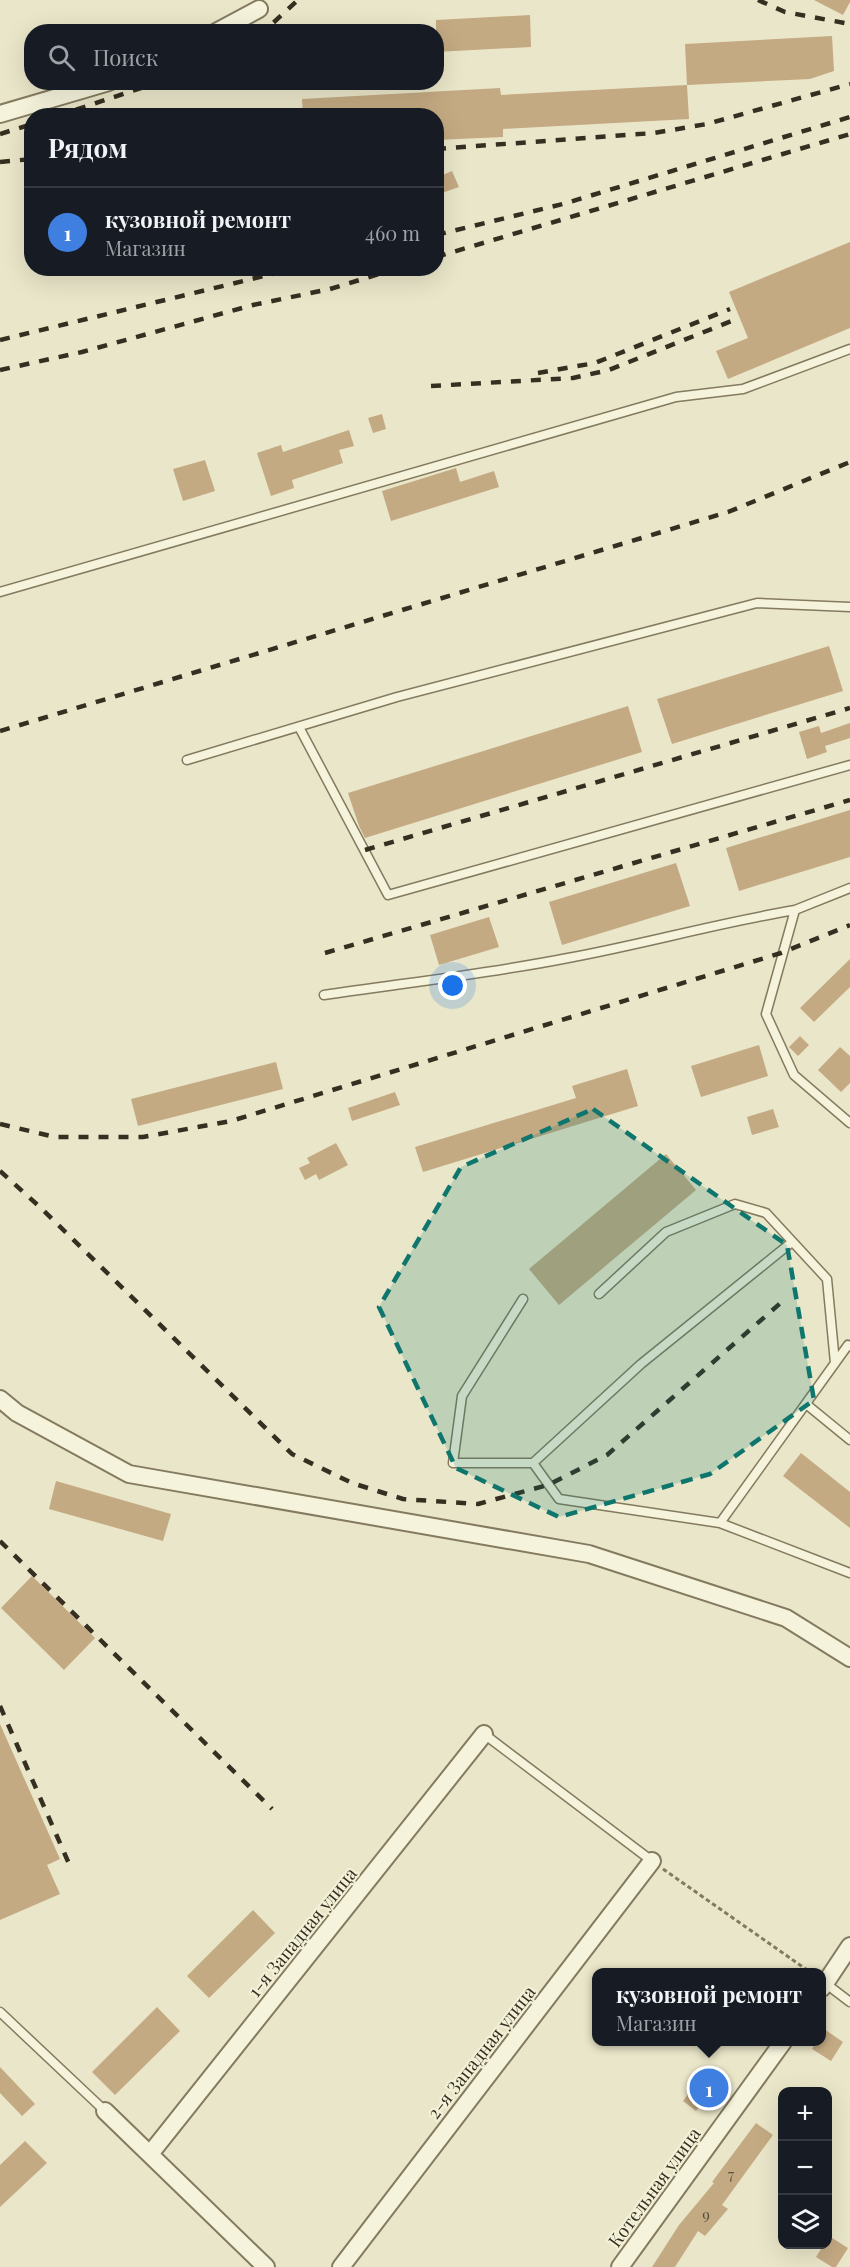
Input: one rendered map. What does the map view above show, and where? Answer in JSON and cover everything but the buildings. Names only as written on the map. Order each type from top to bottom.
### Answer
[{"type":"street","points":[[231,24],[259,9]]},
{"type":"street","points":[[0,114],[82,90]]},
{"type":"street","points":[[0,1399],[17,1413],[129,1474],[589,1554],[786,1618],[850,1658]]},
{"type":"street","name":"1-я Западная улица","points":[[150,2154],[484,1734]]},
{"type":"street","name":"2-я Западная улица","points":[[341,2267],[652,1862]]},
{"type":"street","points":[[826,1982],[850,1946]]},
{"type":"street","name":"Котельная улица","points":[[620,2267],[780,2046]]},
{"type":"street","points":[[105,2110],[266,2267]]},
{"type":"lane","points":[[0,592],[676,397],[742,389],[850,350]]},
{"type":"lane","points":[[187,760],[397,697],[757,603],[850,607]]},
{"type":"lane","points":[[298,727],[388,895],[850,765]]},
{"type":"lane","points":[[324,995],[565,959],[658,940],[737,920],[795,910],[850,888]]},
{"type":"lane","points":[[795,910],[766,1014],[794,1075],[850,1123]]},
{"type":"lane","points":[[599,1294],[666,1232],[735,1204],[766,1213],[827,1280],[835,1363]]},
{"type":"lane","points":[[524,1299],[462,1396],[453,1462],[533,1463],[641,1364],[792,1242]]},
{"type":"lane","points":[[720,1523],[848,1345],[850,1346]]},
{"type":"lane","points":[[806,1404],[850,1440]]},
{"type":"lane","points":[[533,1463],[559,1499],[720,1523],[850,1573]]},
{"type":"lane","points":[[484,1734],[652,1862]]},
{"type":"lane","points":[[826,1988],[850,2002]]},
{"type":"lane","points":[[0,2012],[105,2110]]},
{"type":"path","points":[[652,1862],[804,1968]]},
{"type":"highlighted area","points":[[593,1109],[787,1245],[814,1400],[710,1474],[559,1517],[456,1468],[379,1307],[461,1167]]},
{"type":"railway","points":[[271,24],[298,0]]},
{"type":"railway","points":[[758,0],[785,12],[850,24]]},
{"type":"railway","points":[[444,148],[654,133],[707,124],[850,84]]},
{"type":"railway","points":[[81,108],[135,90]]},
{"type":"railway","points":[[444,233],[563,204],[850,117]]},
{"type":"railway","points":[[0,134],[24,126]]},
{"type":"railway","points":[[444,255],[850,134]]},
{"type":"railway","points":[[0,162],[24,160]]},
{"type":"railway","points":[[0,340],[264,276]]},
{"type":"railway","points":[[0,370],[82,352],[253,305],[330,289],[373,276]]},
{"type":"railway","points":[[538,373],[595,363],[730,309]]},
{"type":"railway","points":[[431,386],[573,378],[609,370],[734,320]]},
{"type":"railway","points":[[0,731],[728,512],[850,462]]},
{"type":"railway","points":[[365,850],[850,708]]},
{"type":"railway","points":[[325,953],[850,800]]},
{"type":"railway","points":[[0,1124],[55,1137],[143,1137],[231,1121],[781,953],[850,925]]},
{"type":"railway","points":[[0,1171],[41,1208],[292,1454],[352,1483],[403,1499],[478,1504],[548,1485],[607,1455],[784,1300]]},
{"type":"railway","points":[[0,1541],[272,1809]]},
{"type":"railway","points":[[0,1706],[70,1866]]},
{"type":"place","name":"кузовной ремонт","points":[[709,2088]]}]
